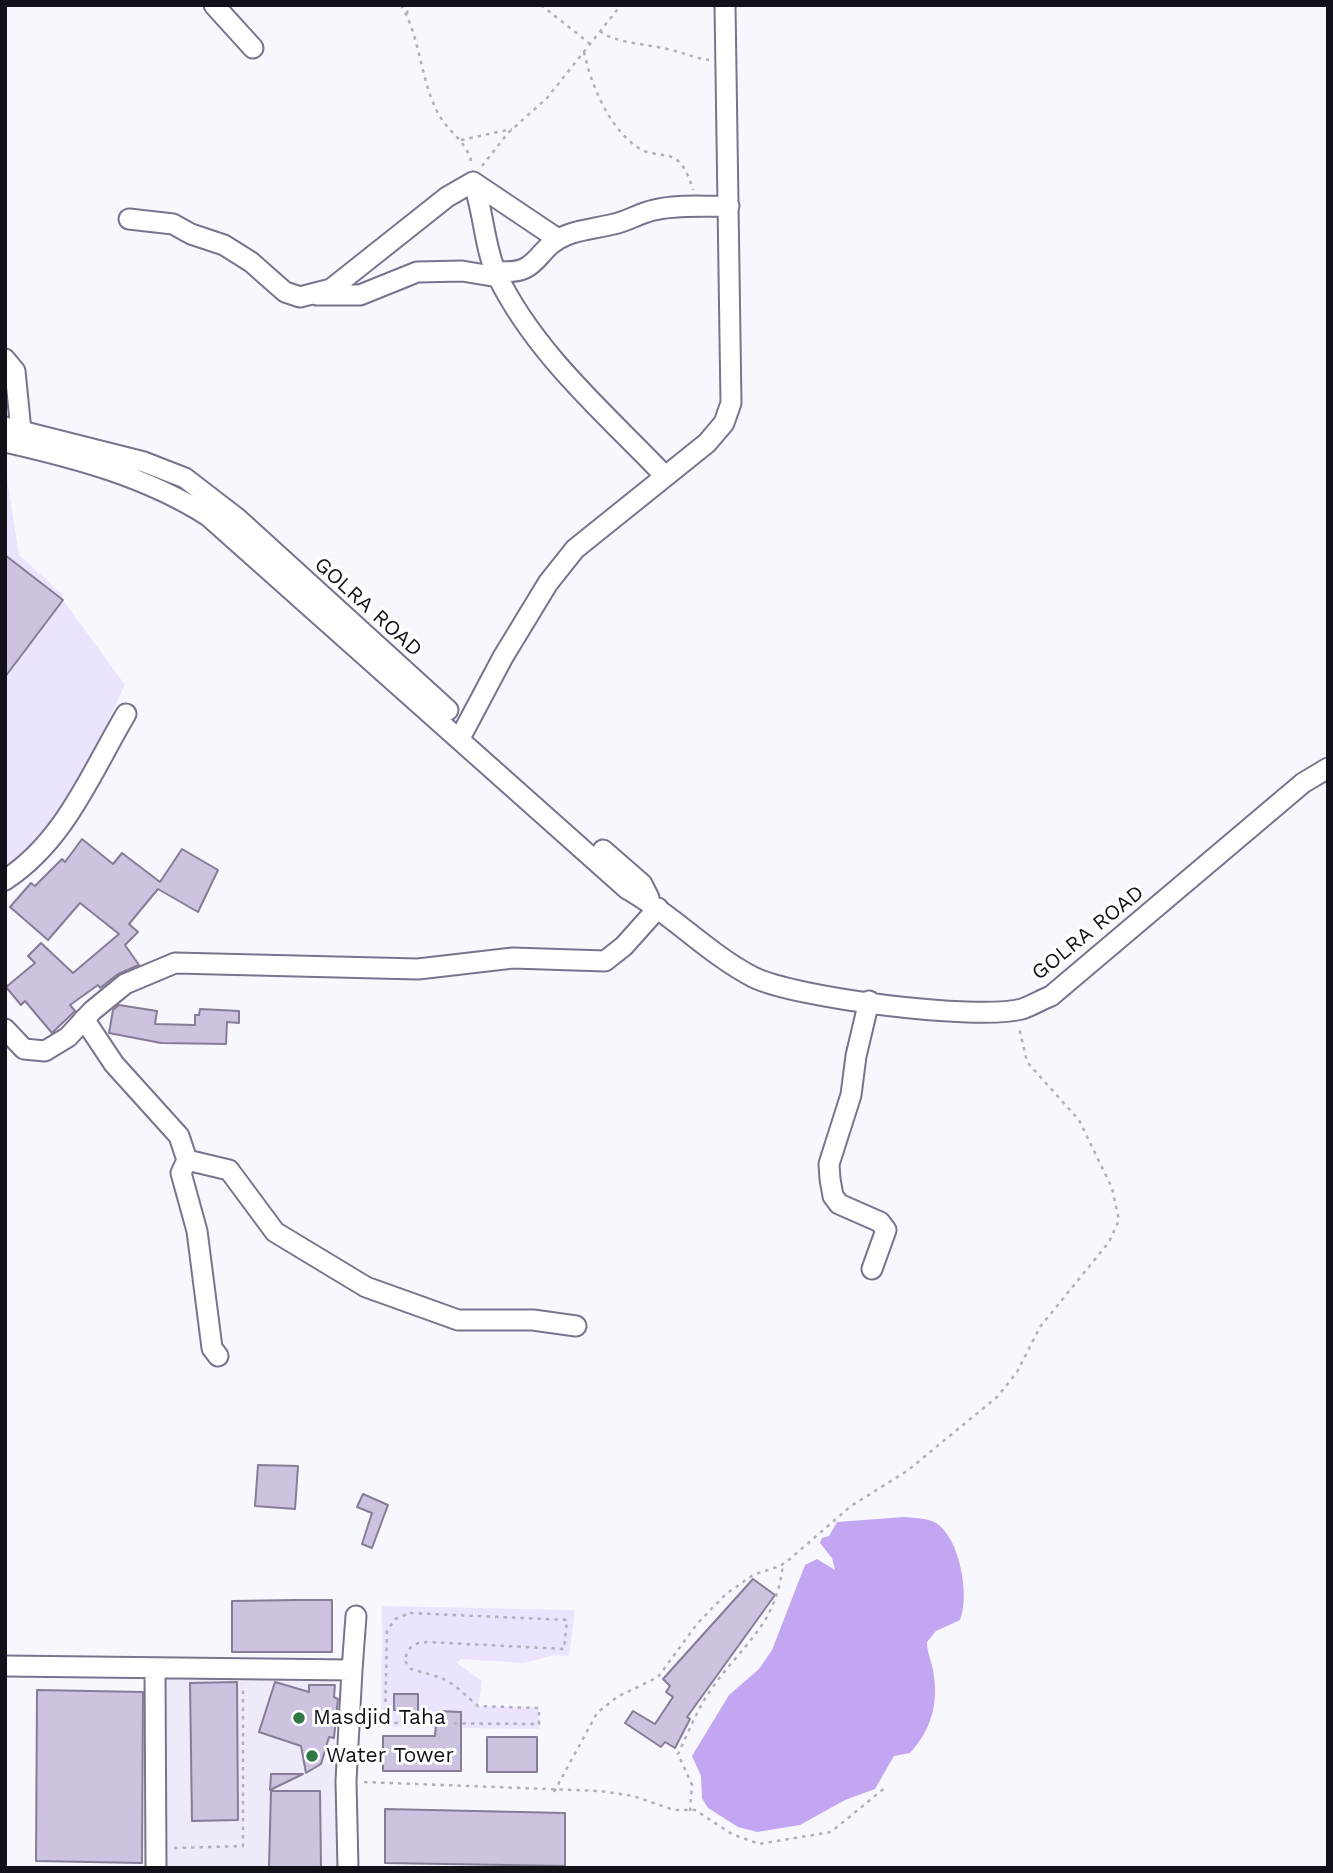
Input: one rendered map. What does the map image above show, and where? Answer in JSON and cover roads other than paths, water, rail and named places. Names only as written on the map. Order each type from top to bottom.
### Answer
[{"type":"street","points":[[214,5],[253,48]]},
{"type":"street","points":[[463,733],[509,646],[548,583],[575,549],[707,443],[724,423],[731,403],[726,5]]},
{"type":"street","points":[[473,179],[558,239]]},
{"type":"street","points":[[473,179],[497,274],[543,346],[665,476]]},
{"type":"street","points":[[317,295],[340,282],[473,179]]},
{"type":"street","points":[[129,219],[173,223],[191,234],[237,251],[285,292],[300,297],[360,295],[417,272],[511,273],[530,267],[558,239],[577,231],[629,220],[657,209],[729,206]]},
{"type":"street","points":[[5,359],[15,371],[11,433]]},
{"type":"street","name":"GOLRA ROAD","points":[[11,433],[144,462],[185,478],[237,518],[463,733],[642,884],[654,905],[712,952],[755,978],[791,988],[869,1001],[983,1013],[1016,1010],[1051,996],[1303,783],[1328,768]]},
{"type":"street","points":[[5,880],[34,855],[79,802],[126,713]]},
{"type":"street","points":[[5,1029],[24,1049],[45,1051],[68,1037],[125,984],[175,963],[418,970],[513,958],[605,961],[624,946],[654,905]]},
{"type":"street","points":[[869,1001],[851,1095],[829,1164],[832,1196],[839,1204],[880,1222],[886,1230],[872,1269]]},
{"type":"street","points":[[84,1020],[114,1064],[179,1136],[187,1160],[181,1173],[197,1231],[212,1328],[212,1348],[218,1356]]},
{"type":"street","points":[[187,1160],[229,1170],[275,1232],[366,1287],[458,1320],[533,1320],[576,1326]]},
{"type":"street","points":[[348,1868],[346,1781],[356,1616]]},
{"type":"street","points":[[5,1665],[352,1670]]},
{"type":"street","points":[[155,1668],[157,1858]]},
{"type":"place","name":"Masdjid Taha","points":[[299,1718]]},
{"type":"place","name":"Water Tower","points":[[312,1756]]}]
